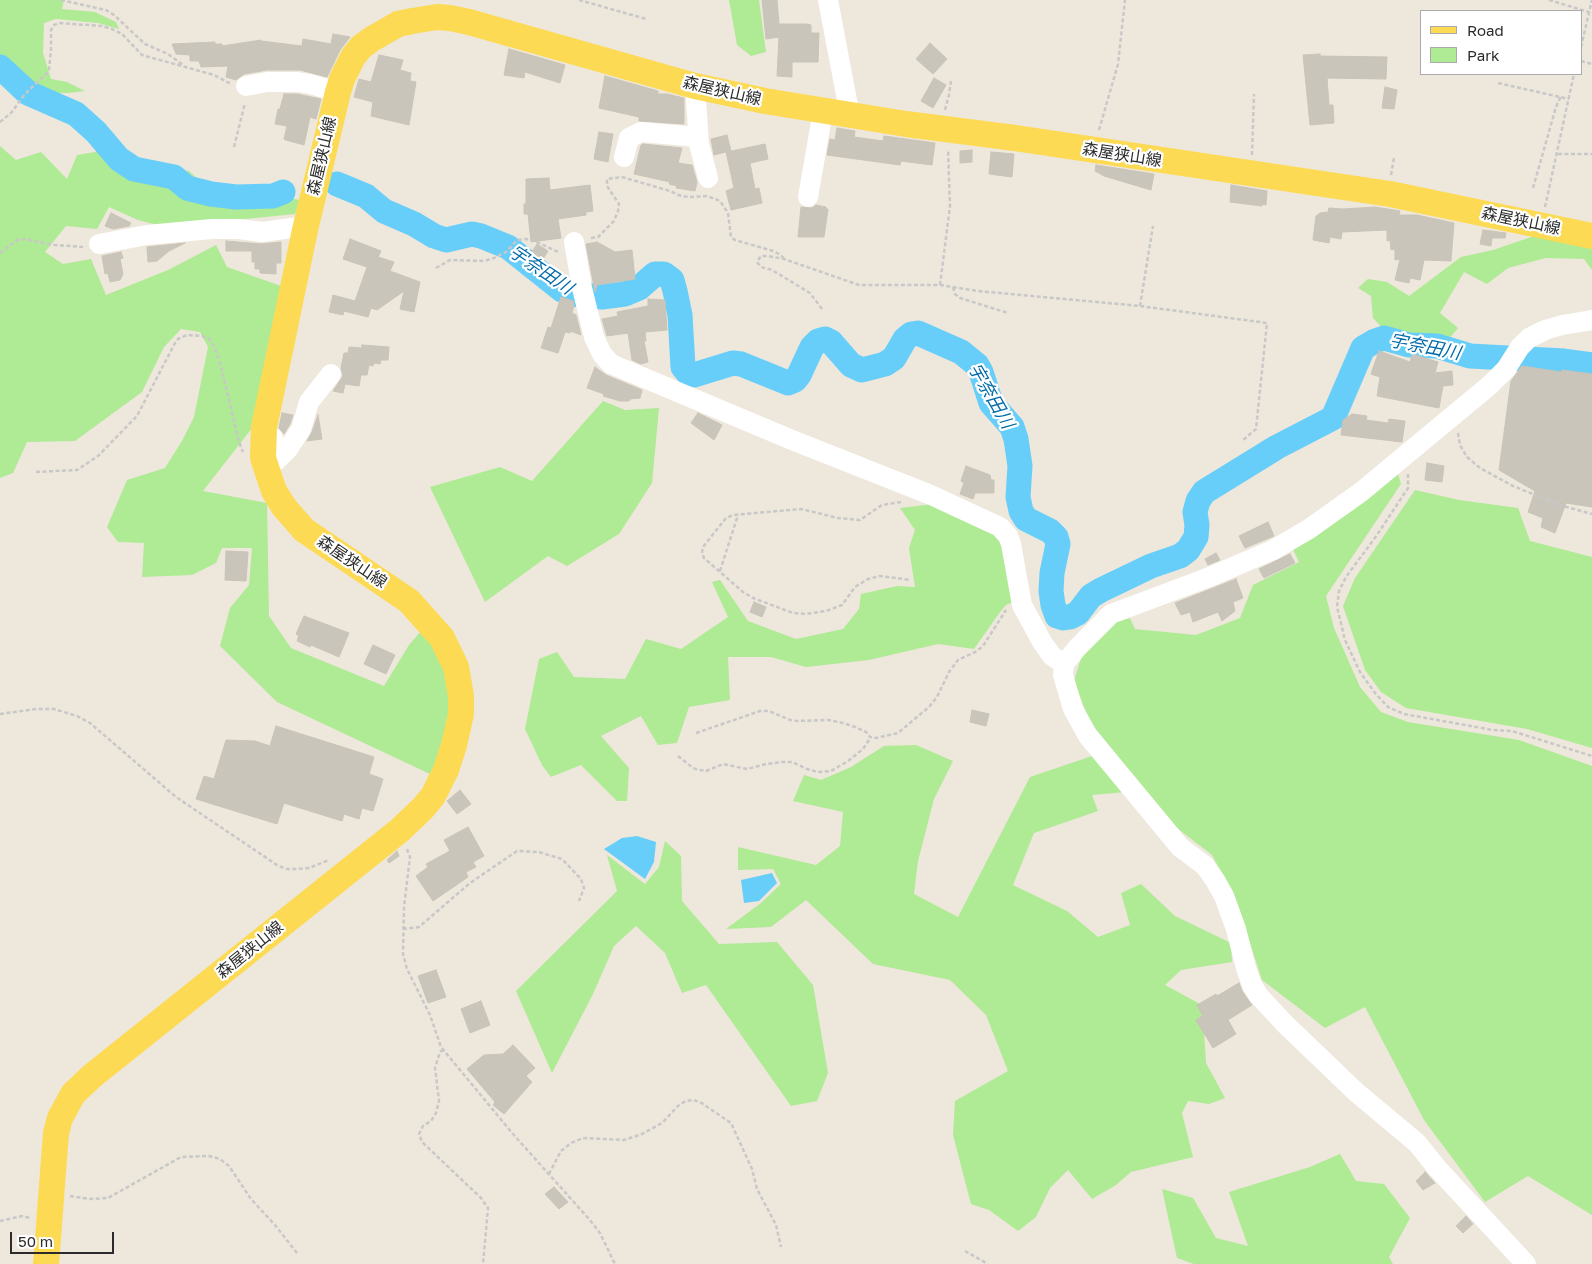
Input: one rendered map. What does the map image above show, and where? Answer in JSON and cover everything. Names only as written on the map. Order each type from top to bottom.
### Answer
[{"type":"main road","name":"森屋狭山線","points":[[46,1264],[56,1133],[60,1118],[73,1094],[92,1076],[391,837],[433,796],[446,770],[454,745],[460,714],[461,696],[456,667],[442,638],[409,601],[304,530],[274,491],[263,447],[306,226],[338,92],[353,57],[372,38],[398,24],[425,18],[438,17],[469,22],[695,86],[823,111],[1390,194],[1592,236]]},
{"type":"street","points":[[828,0],[850,116]]},
{"type":"street","points":[[246,86],[267,82],[298,82],[338,92]]},
{"type":"street","points":[[695,86],[698,137],[708,178]]},
{"type":"street","points":[[808,197],[823,111]]},
{"type":"street","points":[[624,157],[629,138],[641,132],[698,137]]},
{"type":"street","points":[[99,244],[147,235],[212,229],[239,229],[262,232],[306,226]]},
{"type":"street","points":[[575,246],[594,337],[602,354],[610,364],[792,440],[931,494],[1000,527],[1008,536],[1011,544],[1022,603],[1042,642],[1052,656],[1064,664]]},
{"type":"street","points":[[1526,1264],[1443,1175],[1417,1143],[1356,1092],[1285,1024],[1258,995],[1246,968],[1236,929],[1224,896],[1215,880],[1205,866],[1180,847],[1088,736],[1073,709],[1063,675],[1064,664],[1111,614],[1207,578],[1273,550],[1308,530],[1361,492],[1459,412],[1506,369],[1528,338],[1562,325],[1592,320]]},
{"type":"street","points":[[263,447],[273,438],[276,461],[288,449],[301,429],[309,402],[331,374]]},
{"type":"path","points":[[61,0],[106,10],[145,44],[168,54],[185,66]]},
{"type":"path","points":[[579,0],[646,19]]},
{"type":"path","points":[[1099,134],[1099,128],[1118,64],[1125,0]]},
{"type":"path","points":[[1549,0],[1589,12]]},
{"type":"path","points":[[1582,43],[1592,0]]},
{"type":"path","points":[[0,122],[11,113],[25,94],[48,70],[51,30],[54,25],[59,23],[102,26],[122,34],[142,55],[214,75],[231,84],[246,86],[247,96],[234,148]]},
{"type":"path","points":[[1544,226],[1545,208],[1574,75]]},
{"type":"path","points":[[940,285],[950,206],[948,142],[942,119],[949,96],[951,81]]},
{"type":"path","points":[[1498,82],[1569,99]]},
{"type":"path","points":[[1534,188],[1556,107],[1561,96]]},
{"type":"path","points":[[1558,154],[1592,154]]},
{"type":"path","points":[[436,268],[450,260],[484,261],[494,258],[506,252],[517,240],[533,240],[559,253],[598,237],[614,221],[619,204],[607,186],[607,179],[622,177],[681,196],[707,196],[720,202],[728,213],[731,237],[735,240],[773,251],[784,259]]},
{"type":"path","points":[[1140,306],[1153,226]]},
{"type":"path","points":[[0,253],[17,240],[24,239],[68,247],[99,244]]},
{"type":"path","points":[[822,309],[810,293],[772,270],[761,267],[757,262],[761,256],[784,259],[859,284],[940,285],[978,291],[1140,306],[1267,323],[1256,429],[1243,440]]},
{"type":"path","points":[[953,287],[955,294],[960,298],[1008,313]]},
{"type":"path","points":[[36,472],[77,470],[98,456],[137,416],[175,343],[183,336],[195,334],[209,339],[218,354],[240,447],[243,452],[250,457],[263,447]]},
{"type":"path","points":[[1459,412],[1460,445],[1467,458],[1480,468],[1513,486],[1563,506],[1592,514]]},
{"type":"path","points":[[1408,453],[1408,488],[1346,577],[1339,591],[1337,607],[1343,632],[1360,672],[1388,707],[1404,714],[1493,730],[1512,731],[1592,756]]},
{"type":"path","points":[[902,502],[882,505],[860,520],[838,518],[801,509],[738,515],[726,518],[703,547],[702,553],[704,558],[743,592],[753,598],[793,613],[806,614],[826,611],[842,604],[855,587],[868,579],[880,576],[911,580]]},
{"type":"path","points":[[720,571],[738,515]]},
{"type":"path","points":[[696,733],[760,711],[769,711],[790,720],[828,720],[843,723],[876,738],[898,733],[929,707],[937,697],[949,672],[958,660],[983,646],[1005,611],[1011,606],[1022,603]]},
{"type":"path","points":[[0,714],[36,709],[54,710],[77,716],[90,723],[176,798],[277,865],[286,869],[308,868],[333,858]]},
{"type":"path","points":[[678,756],[694,768],[706,771],[723,764],[747,769],[766,764],[792,762],[818,772],[831,771],[848,761],[863,748],[871,737]]},
{"type":"path","points":[[391,837],[400,838],[406,844],[410,858],[404,907],[403,954],[407,970],[430,1015],[443,1049],[513,1134],[600,1234],[615,1264]]},
{"type":"path","points":[[403,929],[419,927],[470,883],[518,851],[539,852],[562,859],[581,878],[584,888],[579,902]]},
{"type":"path","points":[[443,1049],[440,1052],[435,1068],[439,1101],[436,1113],[431,1121],[423,1126],[419,1134],[422,1142],[481,1198],[488,1208],[483,1264]]},
{"type":"path","points":[[548,1174],[561,1151],[571,1143],[583,1138],[624,1140],[642,1134],[662,1123],[686,1100],[700,1102],[731,1123],[752,1169],[757,1189],[776,1225],[781,1247]]},
{"type":"path","points":[[52,1193],[90,1199],[108,1198],[181,1157],[220,1159],[229,1166],[251,1199],[297,1252]]},
{"type":"path","points":[[964,1251],[988,1264]]},
{"type":"green space","points":[[0,0],[64,0],[62,9],[95,12],[116,22],[119,29],[98,23],[56,19],[44,23],[43,53],[51,79],[67,82],[85,91],[41,93],[12,79],[0,68]]},
{"type":"green space","points":[[729,0],[759,0],[766,52],[751,56],[737,45]]},
{"type":"green space","points":[[0,146],[16,160],[41,152],[67,179],[77,155],[113,149],[149,166],[189,171],[201,182],[222,194],[272,195],[300,200],[295,214],[165,227],[138,220],[109,207],[97,229],[66,226],[45,252],[63,264],[91,259],[106,295],[168,270],[216,245],[227,267],[284,287],[256,423],[203,491],[267,503],[269,616],[291,648],[384,686],[409,645],[422,630],[440,656],[453,703],[432,775],[277,702],[220,646],[230,608],[249,585],[252,548],[222,548],[216,563],[192,575],[142,577],[144,543],[118,542],[107,527],[127,480],[165,468],[194,417],[208,347],[200,332],[181,329],[164,347],[142,392],[75,441],[27,442],[13,473],[0,478]]},
{"type":"green space","points":[[1537,235],[1592,244],[1592,270],[1584,259],[1546,258],[1508,268],[1487,284],[1464,272],[1440,313],[1458,328],[1436,354],[1423,353],[1394,341],[1373,318],[1371,296],[1358,288],[1368,279],[1387,282],[1409,296],[1461,257],[1493,250]]},
{"type":"green space","points":[[603,401],[625,410],[659,408],[652,483],[619,534],[567,566],[548,556],[485,602],[430,487],[500,467],[532,481]]},
{"type":"green space","points":[[1397,470],[1401,484],[1326,596],[1334,628],[1360,687],[1381,712],[1408,722],[1519,740],[1592,766],[1592,1215],[1528,1176],[1485,1202],[1424,1120],[1365,1007],[1325,1028],[1262,980],[1235,897],[1212,855],[1177,828],[1090,722],[1074,681],[1084,648],[1108,624],[1130,618],[1135,629],[1196,635],[1240,618],[1253,585],[1299,562],[1292,547]]},
{"type":"green space","points":[[1415,490],[1459,500],[1518,508],[1530,541],[1592,557],[1592,748],[1527,729],[1406,708],[1381,692],[1365,670],[1343,606],[1355,578]]},
{"type":"green space","points":[[934,504],[999,533],[1018,600],[1006,605],[974,649],[938,644],[869,660],[806,667],[771,657],[728,657],[730,700],[689,707],[677,743],[658,745],[641,716],[601,736],[629,768],[627,801],[617,801],[581,765],[551,777],[542,765],[525,729],[539,659],[557,652],[574,677],[625,679],[646,639],[681,649],[728,617],[712,582],[720,580],[748,621],[796,639],[843,629],[859,609],[861,594],[897,586],[915,587],[909,548],[915,530],[900,508]]},
{"type":"green space","points":[[916,745],[953,761],[934,799],[918,861],[914,894],[958,917],[1030,777],[1095,755],[1125,792],[1092,795],[1098,811],[1034,833],[1013,885],[1067,911],[1098,937],[1130,925],[1121,893],[1141,884],[1175,916],[1231,943],[1232,962],[1181,970],[1165,985],[1200,1004],[1203,1017],[1206,1063],[1225,1098],[1209,1104],[1188,1101],[1182,1113],[1193,1157],[1131,1172],[1116,1185],[1092,1199],[1068,1170],[1050,1188],[1036,1217],[1018,1231],[989,1210],[971,1204],[953,1135],[955,1101],[1008,1071],[986,1015],[950,980],[873,964],[806,900],[771,927],[726,929],[761,903],[781,884],[773,869],[738,870],[738,847],[816,865],[840,846],[843,812],[793,801],[804,775],[821,780],[851,767],[884,746]]},
{"type":"green space","points":[[665,841],[681,856],[682,901],[719,944],[777,942],[813,985],[828,1073],[817,1101],[791,1106],[706,985],[682,993],[665,953],[636,926],[614,946],[593,994],[552,1073],[516,991],[617,891],[607,855],[645,884],[659,867]]},
{"type":"green space","points":[[1340,1154],[1356,1181],[1384,1184],[1410,1218],[1389,1257],[1393,1264],[1194,1264],[1177,1258],[1162,1189],[1193,1198],[1216,1238],[1248,1246],[1229,1192],[1310,1167]]},
{"type":"water","points":[[637,836],[656,842],[654,862],[645,879],[604,849],[622,838]]},
{"type":"water","points":[[772,873],[777,883],[759,901],[744,903],[741,880]]},
{"type":"building","points":[[762,0],[777,0],[779,24],[811,25],[811,33],[819,33],[818,62],[792,62],[792,77],[777,76],[779,37],[766,39]]},
{"type":"building","points":[[333,34],[350,37],[340,50],[327,77],[300,70],[267,70],[244,74],[236,80],[226,77],[228,66],[201,67],[199,61],[190,61],[190,55],[176,54],[172,44],[215,42],[215,44],[222,44],[222,46],[261,40],[302,46],[303,39],[331,44]]},
{"type":"building","points":[[930,43],[947,59],[933,74],[916,59]]},
{"type":"building","points":[[509,49],[565,65],[560,83],[525,72],[524,78],[504,75]]},
{"type":"building","points":[[1320,54],[1320,56],[1387,57],[1386,79],[1327,78],[1329,105],[1333,105],[1334,123],[1310,125],[1303,55]]},
{"type":"building","points":[[379,55],[403,60],[400,70],[411,73],[410,81],[416,82],[409,125],[371,116],[373,102],[354,97],[359,79],[371,82]]},
{"type":"building","points":[[605,76],[658,91],[658,94],[684,98],[684,124],[639,121],[639,117],[599,108]]},
{"type":"building","points":[[934,78],[946,85],[933,108],[921,101]]},
{"type":"building","points":[[1385,87],[1397,90],[1394,109],[1382,108]]},
{"type":"building","points":[[284,94],[297,94],[321,99],[316,119],[310,117],[304,145],[284,139],[287,126],[275,124]]},
{"type":"building","points":[[837,128],[855,131],[854,137],[883,141],[884,136],[935,143],[932,165],[901,161],[900,165],[827,155],[830,139],[835,140]]},
{"type":"building","points":[[599,132],[613,134],[608,162],[594,159]]},
{"type":"building","points":[[727,135],[731,151],[727,152],[765,144],[768,159],[750,163],[755,189],[759,188],[762,203],[731,210],[726,191],[734,188],[726,152],[714,155],[711,139]]},
{"type":"building","points":[[641,145],[682,148],[678,163],[692,165],[697,182],[695,191],[676,188],[677,186],[669,184],[670,182],[634,174]]},
{"type":"building","points":[[972,150],[972,162],[960,163],[960,151]]},
{"type":"building","points":[[991,152],[1014,154],[1012,177],[989,174]]},
{"type":"building","points":[[1096,165],[1154,174],[1151,190],[1104,176],[1095,171]]},
{"type":"building","points":[[549,178],[550,190],[590,185],[593,211],[586,212],[586,215],[558,219],[561,238],[531,242],[528,214],[524,214],[526,179]]},
{"type":"building","points":[[1231,185],[1267,191],[1266,205],[1230,202]]},
{"type":"building","points":[[816,205],[828,209],[824,237],[798,237],[801,207],[812,208]]},
{"type":"building","points":[[1375,207],[1400,211],[1399,215],[1417,215],[1454,223],[1451,261],[1424,260],[1420,280],[1410,278],[1409,283],[1395,280],[1400,259],[1395,260],[1395,249],[1391,250],[1390,240],[1387,241],[1387,230],[1342,232],[1341,239],[1330,237],[1329,243],[1313,240],[1316,216],[1320,213],[1328,212],[1329,208]]},
{"type":"building","points":[[111,213],[131,223],[129,226],[113,229],[105,226]]},
{"type":"building","points":[[1483,230],[1506,233],[1505,238],[1492,238],[1491,246],[1480,244]]},
{"type":"building","points":[[350,239],[381,251],[378,257],[394,262],[390,271],[420,282],[414,312],[400,309],[404,291],[377,310],[371,308],[368,317],[344,311],[343,315],[329,312],[333,295],[355,301],[367,267],[343,259]]},
{"type":"building","points":[[226,241],[261,244],[281,242],[281,263],[276,263],[276,274],[260,273],[260,269],[255,269],[255,262],[252,262],[252,251],[226,251]]},
{"type":"building","points":[[597,242],[615,252],[632,250],[635,279],[597,285],[595,292],[586,244]]},
{"type":"building","points":[[185,243],[169,251],[157,261],[148,262],[147,247]]},
{"type":"building","points":[[537,244],[548,251],[541,262],[530,255]]},
{"type":"building","points":[[121,252],[123,258],[120,259],[123,274],[120,280],[110,282],[108,273],[105,274],[102,256]]},
{"type":"building","points":[[561,297],[573,301],[572,313],[576,315],[581,335],[570,331],[570,333],[565,332],[558,353],[541,348],[548,327],[551,328]]},
{"type":"building","points":[[648,299],[665,300],[667,330],[645,332],[646,341],[644,341],[648,362],[641,364],[632,360],[628,333],[607,336],[602,319],[618,316],[617,312],[648,306]]},
{"type":"building","points":[[362,345],[389,347],[388,360],[381,360],[380,364],[374,363],[373,366],[369,365],[367,375],[361,375],[359,386],[345,384],[343,393],[333,391],[343,376],[341,368],[344,353],[348,353],[349,347],[362,348]]},
{"type":"building","points":[[1379,351],[1410,362],[1412,355],[1415,355],[1438,362],[1435,373],[1452,371],[1453,385],[1443,386],[1439,408],[1377,396],[1380,377],[1371,374]]},
{"type":"building","points":[[1522,366],[1561,372],[1562,370],[1592,374],[1592,507],[1566,503],[1555,533],[1541,527],[1543,518],[1528,512],[1535,491],[1499,470],[1511,381]]},
{"type":"building","points":[[595,367],[606,375],[642,390],[640,398],[620,401],[603,396],[604,394],[587,388]]},
{"type":"building","points":[[282,413],[293,415],[284,434],[279,428]]},
{"type":"building","points":[[698,413],[722,425],[714,440],[691,423]]},
{"type":"building","points":[[1352,414],[1367,416],[1366,420],[1388,423],[1389,419],[1405,421],[1402,442],[1341,435],[1343,420]]},
{"type":"building","points":[[318,415],[322,439],[307,441],[312,432]]},
{"type":"building","points":[[1427,463],[1444,466],[1442,482],[1425,480]]},
{"type":"building","points":[[966,466],[990,475],[991,480],[994,480],[994,493],[975,493],[973,499],[960,494],[964,483],[961,481]]},
{"type":"building","points":[[1268,522],[1274,536],[1245,548],[1239,536]]},
{"type":"building","points":[[226,551],[248,552],[246,581],[225,580]]},
{"type":"building","points":[[1216,553],[1220,560],[1208,565],[1205,559]]},
{"type":"building","points":[[1290,554],[1295,563],[1264,578],[1259,569]]},
{"type":"building","points":[[1236,579],[1243,598],[1233,602],[1235,611],[1222,621],[1218,612],[1193,622],[1190,612],[1181,615],[1175,603]]},
{"type":"building","points":[[754,602],[766,607],[762,617],[750,612]]},
{"type":"building","points":[[304,616],[349,633],[339,657],[297,641],[299,636],[296,634]]},
{"type":"building","points":[[373,645],[395,655],[386,674],[364,664]]},
{"type":"building","points":[[972,710],[989,714],[986,726],[970,722]]},
{"type":"building","points":[[276,726],[374,757],[369,774],[383,779],[373,811],[362,808],[359,819],[344,814],[342,821],[284,803],[277,824],[196,799],[204,776],[214,779],[226,740],[255,741],[270,746]]},
{"type":"building","points":[[460,790],[471,804],[457,814],[447,801]]},
{"type":"building","points":[[468,827],[484,856],[473,862],[476,867],[466,872],[468,877],[433,901],[416,876],[428,867],[426,864],[450,851],[444,840]]},
{"type":"building","points":[[397,851],[399,856],[389,863],[387,860]]},
{"type":"building","points":[[436,970],[446,997],[428,1003],[418,976]]},
{"type":"building","points":[[1239,983],[1252,1005],[1228,1020],[1236,1034],[1213,1048],[1196,1020],[1203,1016],[1197,1005]]},
{"type":"building","points":[[481,1001],[490,1025],[470,1033],[461,1009]]},
{"type":"building","points":[[513,1045],[535,1068],[526,1076],[532,1082],[504,1114],[493,1105],[495,1102],[467,1069],[484,1055],[503,1054]]},
{"type":"building","points":[[1425,1172],[1435,1183],[1423,1190],[1416,1181]]},
{"type":"building","points":[[554,1187],[568,1202],[559,1209],[545,1194]]},
{"type":"building","points":[[1466,1216],[1473,1224],[1463,1233],[1456,1226]]},
{"type":"waterway","name":"宇奈田川","points":[[0,67],[28,93],[76,114],[96,132],[119,159],[134,169],[174,177],[187,188],[211,194],[236,197],[273,196],[283,192]]},
{"type":"waterway","name":"宇奈田川","points":[[337,184],[366,196],[384,211],[414,224],[434,236],[446,240],[472,234],[508,247],[562,290],[572,294],[602,297],[625,294],[639,288],[655,274],[664,274],[672,280],[680,315],[683,367],[688,373],[694,375],[733,363],[741,364],[788,383],[795,380],[799,375],[812,347],[818,341],[825,339],[831,342],[851,365],[862,370],[885,364],[894,358],[905,339],[911,334],[918,333],[961,352],[977,365],[991,403],[1012,427],[1016,439],[1020,466],[1018,497],[1021,511],[1026,519],[1050,531],[1056,537],[1058,544],[1052,573],[1051,591],[1057,616],[1063,618],[1078,613],[1091,596],[1101,590],[1151,566],[1180,556],[1188,550],[1196,537],[1195,512],[1198,501],[1204,492],[1277,447],[1333,418],[1363,348],[1375,341],[1384,338],[1409,345],[1437,346],[1470,356],[1564,361],[1592,365]]}]
